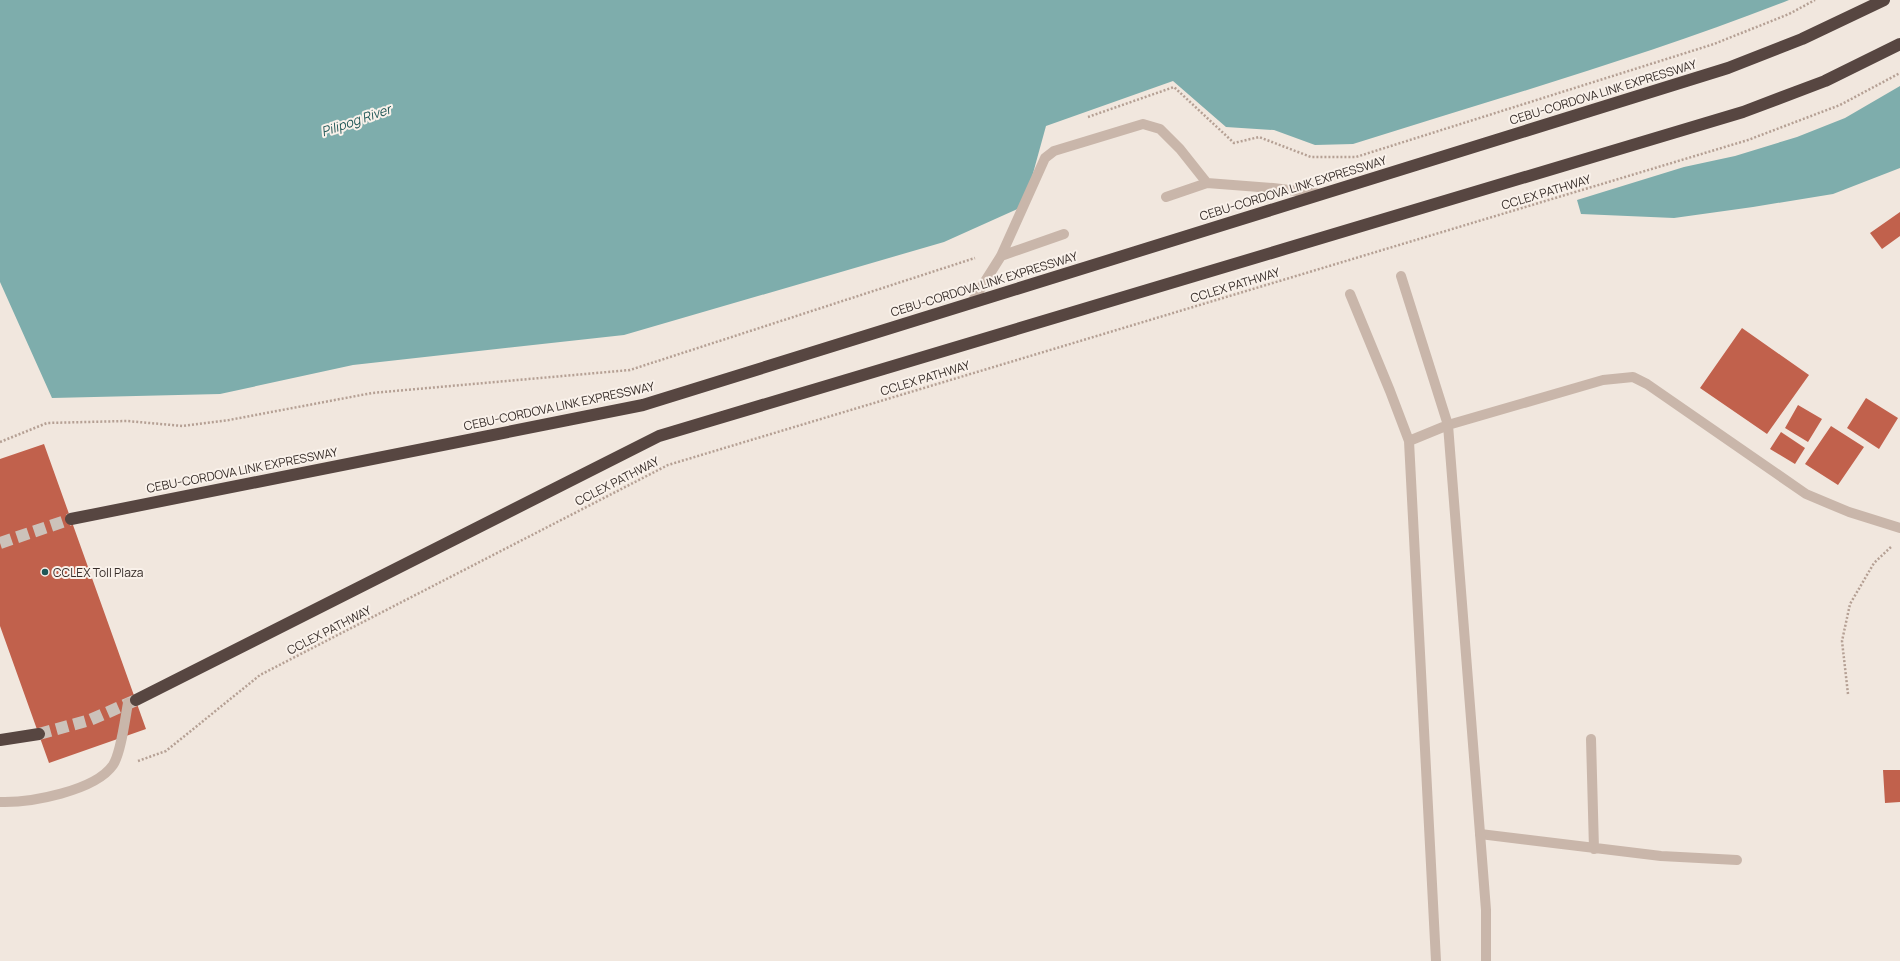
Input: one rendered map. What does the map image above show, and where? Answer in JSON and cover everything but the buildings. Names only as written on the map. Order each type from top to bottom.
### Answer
[{"type":"highway","name":"CEBU-CORDOVA LINK EXPRESSWAY","points":[[71,518],[643,405],[1728,68],[1802,39],[1884,0]]},
{"type":"highway","points":[[132,702],[659,436],[1743,112],[1825,81],[1900,44]]},
{"type":"highway","points":[[0,740],[39,734]]},
{"type":"street","points":[[972,302],[1008,243],[1045,158],[1054,151],[1143,124],[1160,129],[1180,149],[1207,183]]},
{"type":"street","points":[[1166,197],[1207,183],[1273,188],[1322,194]]},
{"type":"street","points":[[1001,256],[1064,234]]},
{"type":"street","points":[[1401,276],[1448,425],[1486,910],[1486,961]]},
{"type":"street","points":[[1350,294],[1409,441],[1436,961]]},
{"type":"street","points":[[1409,441],[1448,425],[1603,380],[1633,377],[1647,384],[1806,494],[1849,512],[1900,528]]},
{"type":"street","points":[[0,802],[39,798],[74,790],[98,779],[114,765],[132,702]]},
{"type":"street","points":[[1591,739],[1594,849]]},
{"type":"street","points":[[1480,834],[1661,856],[1737,860]]},
{"type":"path","points":[[1080,120],[1174,87],[1234,143],[1259,137],[1311,157],[1356,157],[1714,44],[1789,14],[1815,0]]},
{"type":"path","name":"CCLEX PATHWAY","points":[[108,771],[166,751],[260,676],[668,465],[1748,140],[1840,105],[1900,73]]},
{"type":"path","points":[[0,442],[47,423],[127,421],[183,426],[229,420],[372,393],[630,370],[965,263],[1008,243]]},
{"type":"path","points":[[1848,694],[1842,641],[1850,604],[1874,563],[1895,544]]},
{"type":"water","name":"Pilipog River","points":[[0,0],[1789,0],[1681,40],[1627,58],[1353,144],[1315,145],[1274,130],[1226,127],[1173,81],[1046,126],[1024,206],[944,242],[624,335],[353,365],[220,394],[52,398],[0,282]]},
{"type":"water","points":[[1900,86],[1900,168],[1833,194],[1753,207],[1674,218],[1581,214],[1577,200],[1684,167],[1735,156],[1797,137],[1845,118]]},
{"type":"tunnel","points":[[0,543],[71,519]]},
{"type":"tunnel","points":[[39,734],[90,720],[136,700]]},
{"type":"place","name":"CCLEX Toll Plaza","points":[[45,572]]}]
